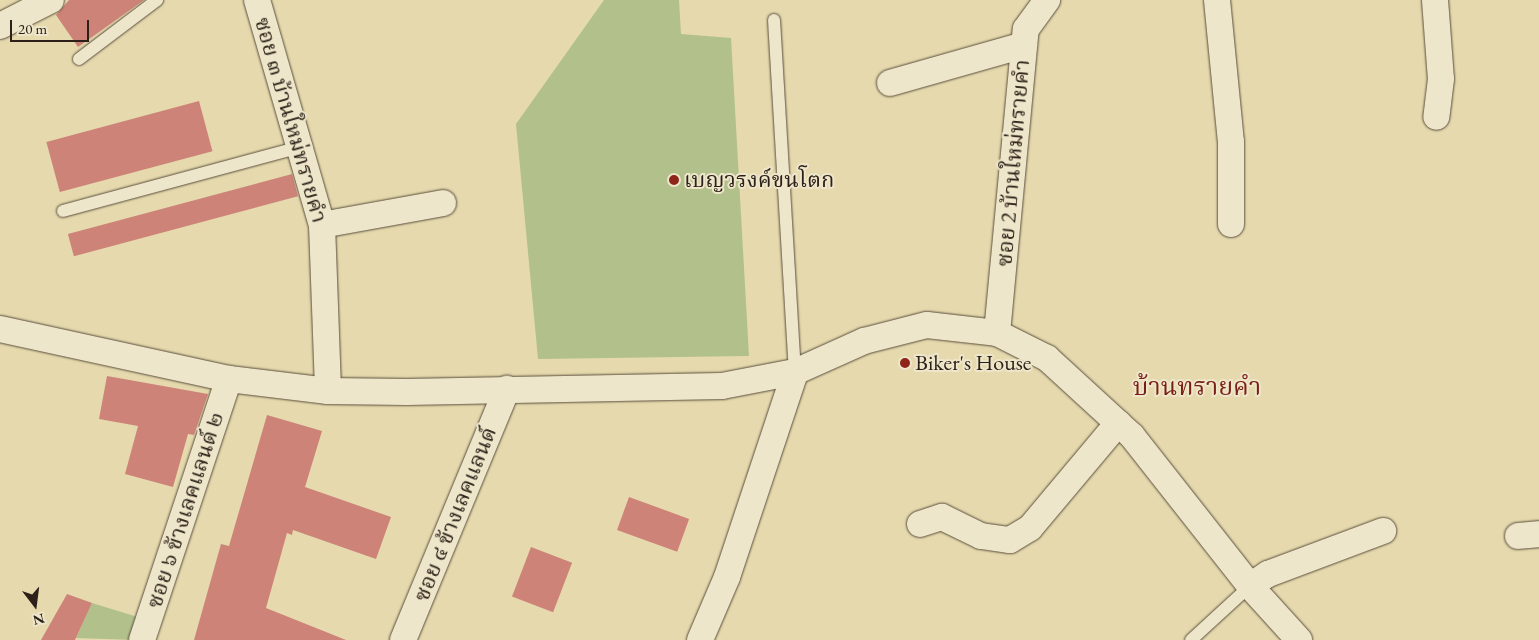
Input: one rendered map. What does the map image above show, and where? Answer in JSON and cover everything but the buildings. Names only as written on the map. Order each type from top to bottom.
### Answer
[{"type":"street","points":[[0,26],[51,0]]},
{"type":"street","name":"ซอย ๓ บ้านใหม่ทรายคำ","points":[[257,0],[302,147],[322,224],[328,391]]},
{"type":"street","points":[[1217,0],[1231,142],[1231,224]]},
{"type":"street","points":[[1436,0],[1441,79],[1436,117]]},
{"type":"street","name":"ซอย 2 บ้านใหม่ทรายคำ","points":[[998,333],[1024,45],[1032,6]]},
{"type":"street","points":[[890,83],[1024,45]]},
{"type":"street","points":[[322,224],[443,203]]},
{"type":"street","points":[[0,329],[229,379],[328,391],[722,386],[795,372],[864,341],[927,324],[998,333],[1047,358],[1118,423],[1250,586],[1299,640]]},
{"type":"street","points":[[700,640],[727,577],[795,372]]},
{"type":"street","name":"ซอย ๖ ข้างเลคแลนด์ ๒","points":[[142,640],[229,379]]},
{"type":"street","name":"ซอย ๔ ข้างเลคแลนด์","points":[[403,640],[507,389]]},
{"type":"street","points":[[920,524],[942,517],[981,536],[1010,540],[1030,528],[1118,423]]},
{"type":"street","points":[[1250,586],[1276,570],[1383,531]]},
{"type":"lane","points":[[79,59],[157,0]]},
{"type":"lane","points":[[774,20],[795,372]]},
{"type":"lane","points":[[63,211],[302,147]]},
{"type":"lane","points":[[1191,640],[1250,586]]},
{"type":"green space","points":[[604,0],[679,0],[681,34],[731,38],[749,356],[538,359],[516,124]]},
{"type":"green space","points":[[92,603],[144,619],[137,640],[76,638]]},
{"type":"place","name":"เบญวรงค์ขนโตก","points":[[674,180]]},
{"type":"place","name":"Biker's House","points":[[905,363]]},
{"type":"district","name":"บ้านทรายคำ","points":[[1197,386]]}]
